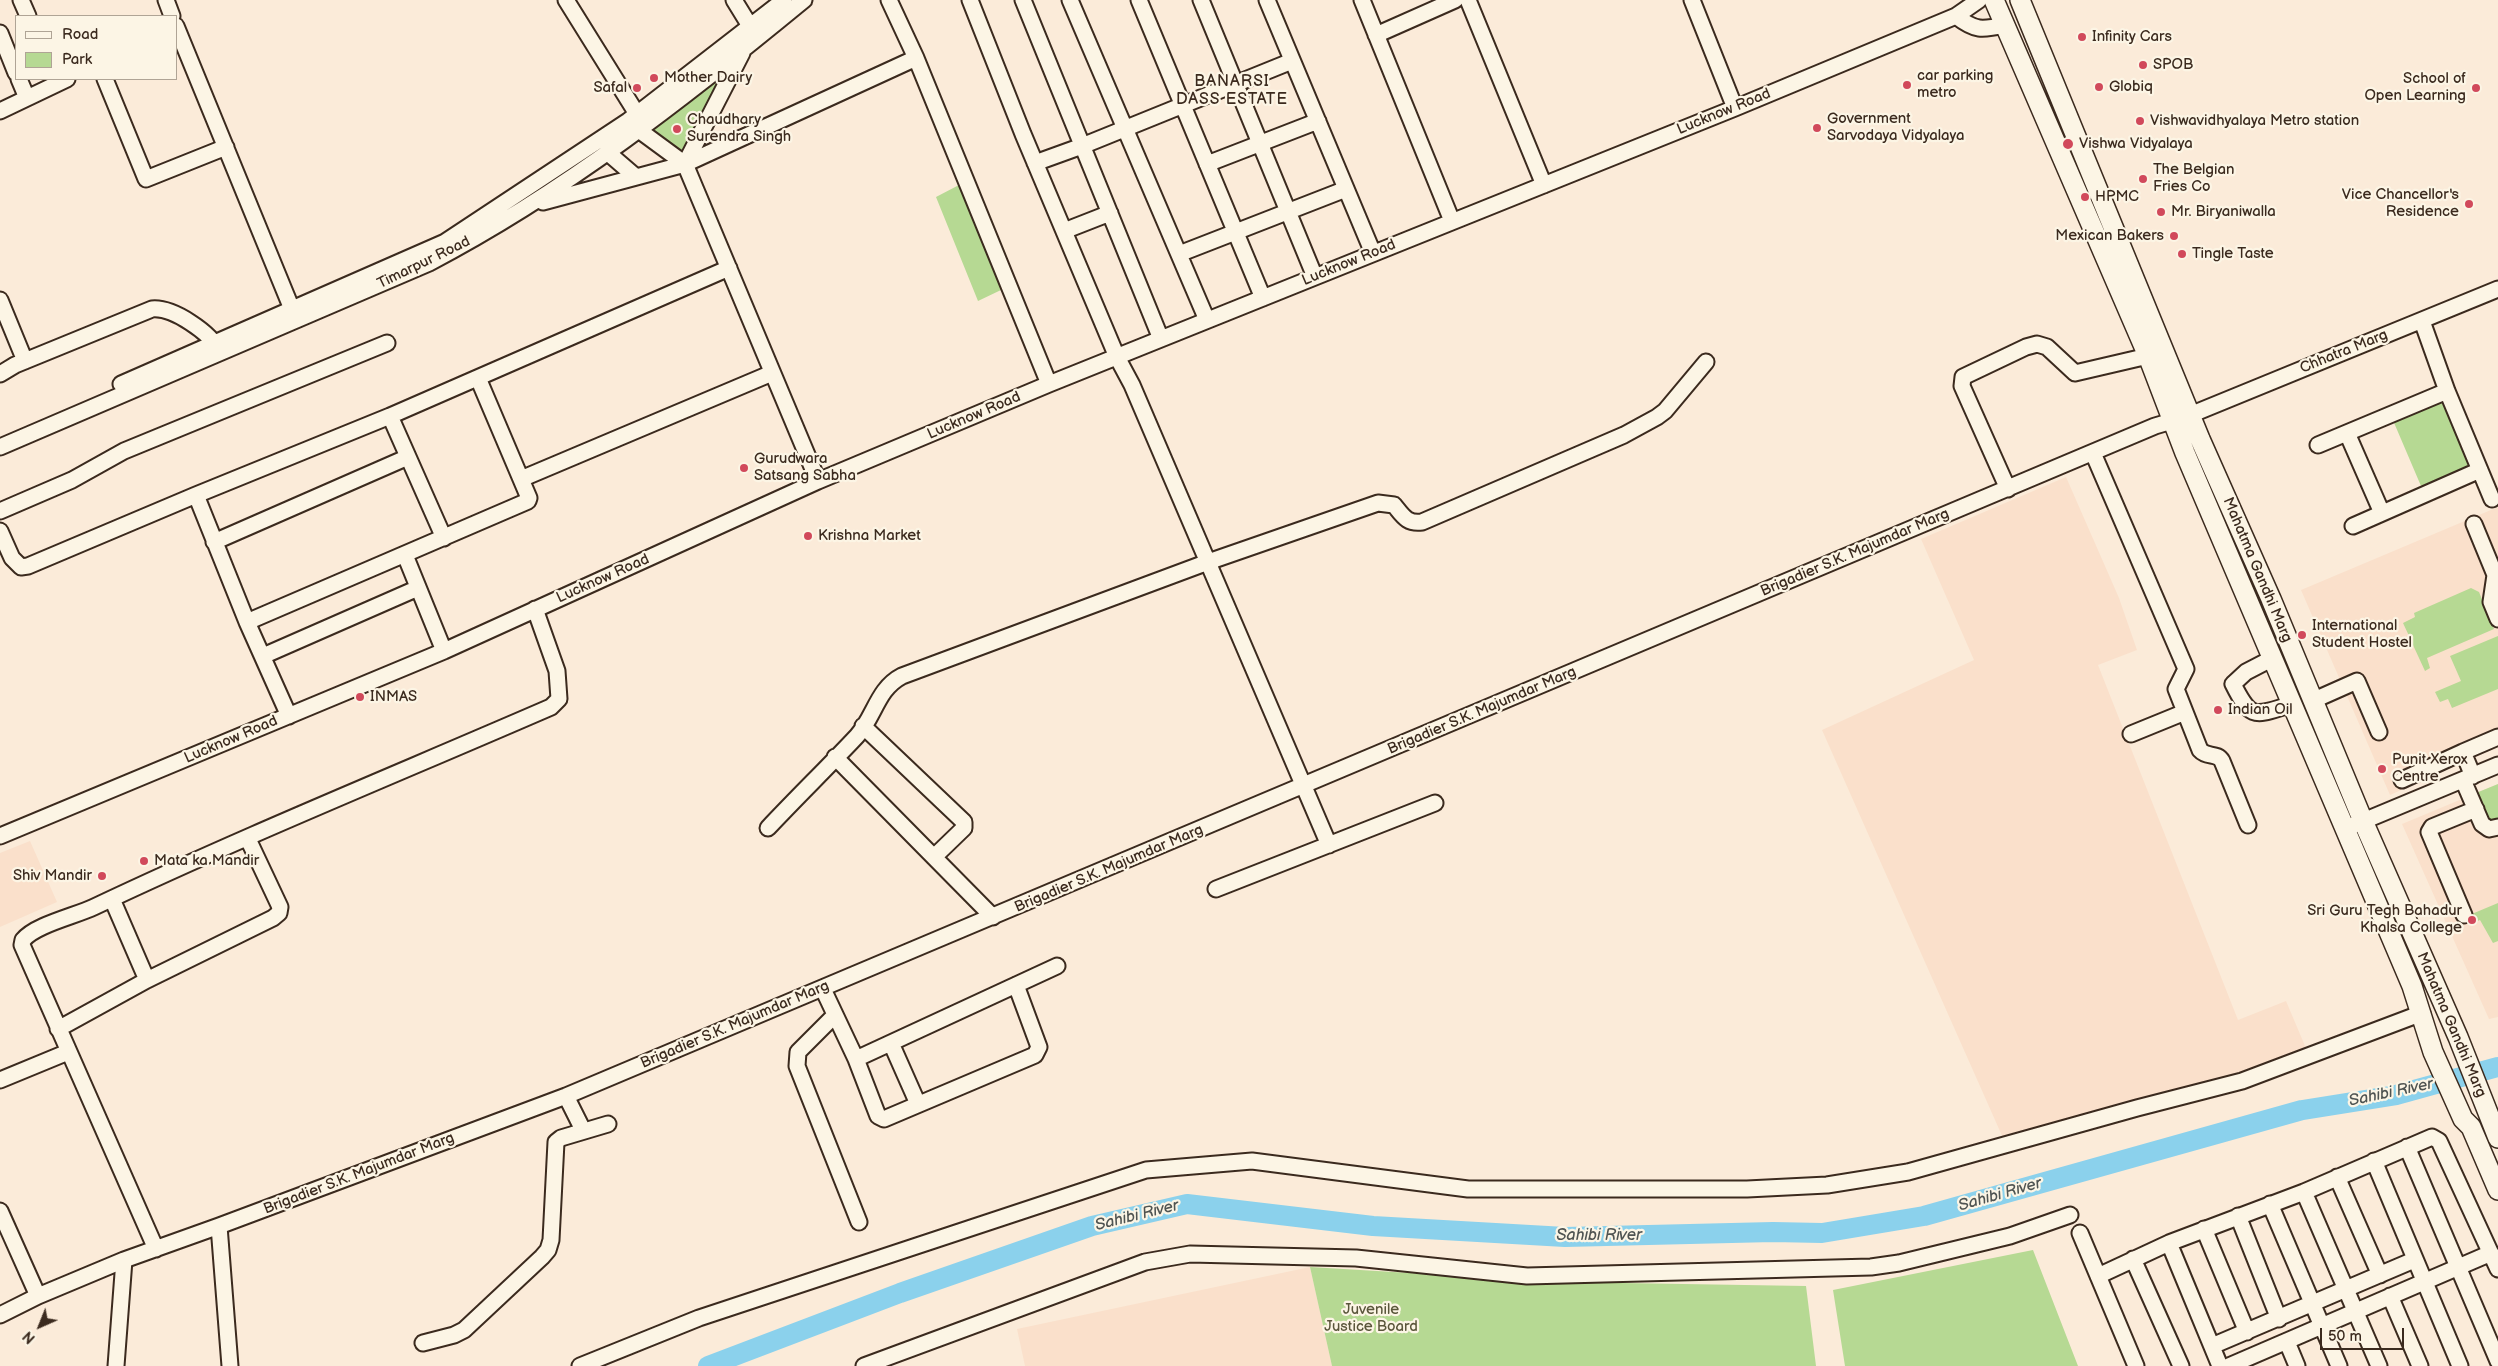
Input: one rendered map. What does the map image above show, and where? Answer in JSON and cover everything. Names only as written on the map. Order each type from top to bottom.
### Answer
[{"type":"main road","name":"Mahatma Gandhi Marg","points":[[1994,0],[2148,356],[2172,421],[2422,1013],[2431,1044],[2463,1119],[2471,1126],[2498,1190]]},
{"type":"main road","name":"Mahatma Gandhi Marg","points":[[2026,4],[2190,415],[2494,1122]]},
{"type":"main road","points":[[2080,200],[2100,192]]},
{"type":"main road","points":[[2431,1044],[2456,1032]]},
{"type":"street","points":[[21,0],[28,15]]},
{"type":"street","points":[[166,0],[172,15]]},
{"type":"street","points":[[566,0],[634,122],[685,164],[818,481]]},
{"type":"street","points":[[734,0],[750,26]]},
{"type":"street","name":"Timarpur Road","points":[[0,436],[429,263],[533,205],[607,152],[634,122],[784,0]]},
{"type":"street","name":"Timarpur Road","points":[[294,316],[445,242],[634,122],[744,48],[804,0]]},
{"type":"street","points":[[889,0],[916,58],[1049,384]]},
{"type":"street","points":[[970,0],[1035,163],[1117,357],[1208,562],[1328,845]]},
{"type":"street","points":[[1023,0],[1161,339]]},
{"type":"street","points":[[1070,0],[1207,320]]},
{"type":"street","points":[[1140,0],[1263,298]]},
{"type":"street","points":[[1201,0],[1315,277]]},
{"type":"street","points":[[1267,0],[1373,253]]},
{"type":"street","points":[[1362,0],[1452,221]]},
{"type":"street","points":[[1376,35],[1455,0]]},
{"type":"street","points":[[1468,0],[1544,185]]},
{"type":"street","points":[[1692,0],[1735,108]]},
{"type":"street","name":"Lucknow Road","points":[[0,836],[444,651],[818,481],[1049,384],[1735,108],[1956,16],[1979,0]]},
{"type":"street","points":[[1956,16],[1970,26],[1986,29],[2005,25]]},
{"type":"street","points":[[178,32],[294,316]]},
{"type":"street","points":[[0,33],[15,70]]},
{"type":"street","points":[[685,164],[744,48]]},
{"type":"street","points":[[533,205],[685,164],[916,58]]},
{"type":"street","points":[[1035,163],[1126,129],[1292,62]]},
{"type":"street","points":[[19,80],[27,98]]},
{"type":"street","points":[[0,111],[60,80]]},
{"type":"street","points":[[105,80],[146,179],[226,147]]},
{"type":"street","points":[[1208,164],[1318,121]]},
{"type":"street","points":[[607,152],[636,177]]},
{"type":"street","points":[[1179,254],[1346,189]]},
{"type":"street","points":[[1064,231],[1110,213]]},
{"type":"street","points":[[0,531],[16,564],[21,567],[28,566],[390,416],[728,268]]},
{"type":"street","name":"Chhatra Marg","points":[[2190,415],[2498,289]]},
{"type":"street","points":[[0,300],[25,361]]},
{"type":"street","points":[[1,373],[25,361],[152,309],[168,310],[177,314],[217,348]]},
{"type":"street","points":[[2422,321],[2447,391],[2492,499]]},
{"type":"street","points":[[0,511],[64,484],[124,451],[386,343]]},
{"type":"street","points":[[2008,489],[1962,386],[1963,376],[2032,345],[2047,347],[2075,373],[2148,356]]},
{"type":"street","name":"Timarpur Road","points":[[0,447],[217,348]]},
{"type":"street","points":[[768,828],[864,726],[883,690],[890,682],[902,676],[1208,562],[1378,502],[1394,505],[1407,521],[1413,524],[1422,522],[1624,435],[1657,417],[1666,411],[1706,362]]},
{"type":"street","points":[[521,478],[772,373]]},
{"type":"street","points":[[247,622],[526,503],[529,498],[478,378]]},
{"type":"street","points":[[2318,445],[2447,391]]},
{"type":"street","points":[[390,416],[444,538]]},
{"type":"street","name":"Brigadier S.K. Majumdar Marg","points":[[0,1315],[38,1296],[124,1260],[566,1096],[2172,421]]},
{"type":"street","points":[[2347,433],[2382,513]]},
{"type":"street","points":[[2093,453],[2186,669],[2185,675],[2176,686],[2185,712],[2202,752],[2217,756],[2222,761],[2248,825]]},
{"type":"street","points":[[214,542],[408,457]]},
{"type":"street","points":[[2353,526],[2480,470]]},
{"type":"street","points":[[196,495],[247,622],[289,716]]},
{"type":"street","points":[[2474,524],[2495,575],[2491,602],[2498,619]]},
{"type":"street","points":[[405,555],[444,651]]},
{"type":"street","points":[[263,656],[418,588]]},
{"type":"street","points":[[156,1248],[58,1030],[22,945],[23,940],[32,932],[112,899],[551,707],[560,699],[557,670],[536,610]]},
{"type":"street","points":[[2273,658],[2246,672],[2233,684],[2245,708],[2253,712],[2263,712],[2292,704]]},
{"type":"street","points":[[2312,701],[2357,681],[2379,732]]},
{"type":"street","points":[[2131,734],[2185,712]]},
{"type":"street","points":[[864,726],[964,822],[964,828],[934,857]]},
{"type":"street","points":[[2402,780],[2498,737]]},
{"type":"street","points":[[2463,752],[2476,809],[2484,827],[2489,829],[2498,827]]},
{"type":"street","points":[[835,757],[993,918]]},
{"type":"street","points":[[2345,828],[2498,765]]},
{"type":"street","points":[[1216,889],[1435,803]]},
{"type":"street","points":[[2464,916],[2429,832],[2432,827],[2476,809]]},
{"type":"street","points":[[58,1030],[147,980],[273,918],[279,913],[280,907],[248,839]]},
{"type":"street","points":[[112,899],[147,980]]},
{"type":"street","points":[[856,1059],[1057,966]]},
{"type":"street","points":[[823,988],[856,1059],[878,1116],[889,1119],[918,1104],[1035,1055],[1038,1052],[1039,1047],[1016,985]]},
{"type":"street","points":[[580,1366],[699,1318],[1146,1170],[1252,1161],[1468,1189],[1708,1190],[1827,1185],[1908,1172],[2136,1108],[2242,1081],[2422,1013]]},
{"type":"street","points":[[835,1015],[798,1052],[797,1066],[859,1222]]},
{"type":"street","points":[[891,1043],[918,1104]]},
{"type":"street","points":[[0,1080],[68,1052]]},
{"type":"street","points":[[566,1096],[583,1130]]},
{"type":"street","points":[[423,1343],[454,1335],[464,1330],[548,1250],[555,1146],[561,1138],[608,1124]]},
{"type":"street","points":[[2098,1276],[2169,1243],[2304,1192],[2432,1137],[2439,1142],[2498,1269]]},
{"type":"street","points":[[2407,1147],[2498,1361]]},
{"type":"street","points":[[2374,1161],[2460,1366]]},
{"type":"street","points":[[2337,1177],[2380,1275]]},
{"type":"street","points":[[2304,1192],[2380,1366]]},
{"type":"street","points":[[2270,1204],[2339,1366]]},
{"type":"street","points":[[0,1211],[38,1296]]},
{"type":"street","points":[[864,1366],[1145,1262],[1190,1254],[1356,1258],[1527,1276],[1871,1267],[1899,1263],[2010,1236],[2070,1215]]},
{"type":"street","points":[[2238,1216],[2279,1319]]},
{"type":"street","points":[[219,1226],[230,1366]]},
{"type":"street","points":[[2204,1229],[2247,1332]]},
{"type":"street","points":[[2080,1233],[2136,1366]]},
{"type":"street","points":[[2169,1243],[2220,1366]]},
{"type":"street","points":[[2229,1366],[2257,1361],[2287,1342],[2491,1253]]},
{"type":"street","points":[[2133,1259],[2181,1366]]},
{"type":"street","points":[[116,1366],[124,1260]]},
{"type":"street","points":[[2212,1346],[2414,1260]]},
{"type":"street","points":[[2390,1296],[2420,1366]]},
{"type":"street","points":[[2287,1342],[2297,1366]]},
{"type":"shaded area","points":[[2066,477],[2119,598],[2137,650],[2098,665],[2238,1020],[2286,1001],[2308,1053],[2003,1138],[1822,730],[1974,660],[1921,539]]},
{"type":"shaded area","points":[[2498,507],[2498,747],[2390,795],[2301,590]]},
{"type":"shaded area","name":"Sri Guru Tegh Bahadur Khalsa College","points":[[2498,784],[2498,1017],[2489,1019],[2402,824]]},
{"type":"shaded area","points":[[30,841],[57,902],[0,927],[0,853]]},
{"type":"shaded area","points":[[1310,1267],[1332,1366],[1025,1366],[1017,1329]]},
{"type":"green space","points":[[720,76],[723,79],[684,156],[647,129]]},
{"type":"green space","points":[[959,185],[1001,290],[978,301],[936,197]]},
{"type":"green space","points":[[2441,398],[2446,402],[2470,466],[2421,486],[2392,418]]},
{"type":"green space","points":[[2471,588],[2479,592],[2494,629],[2427,658],[2430,668],[2425,671],[2413,645],[2407,647],[2404,641],[2410,638],[2403,623],[2415,617],[2414,613]]},
{"type":"green space","points":[[2498,636],[2498,689],[2452,708],[2448,699],[2440,702],[2435,692],[2461,681],[2450,656]]},
{"type":"green space","points":[[2498,784],[2498,820],[2493,823],[2487,818],[2476,793]]},
{"type":"green space","points":[[2498,903],[2498,941],[2493,943],[2480,920],[2471,924],[2467,916]]},
{"type":"green space","points":[[2033,1250],[2078,1366],[1845,1366],[1833,1290]]},
{"type":"green space","name":"Juvenile Justice Board","points":[[1310,1267],[1561,1282],[1806,1286],[1816,1366],[1332,1366]]},
{"type":"waterway","name":"Sahibi River","points":[[708,1366],[900,1293],[1092,1226],[1187,1204],[1373,1226],[1565,1237],[1773,1232],[1822,1233],[1924,1216],[2302,1110],[2396,1095],[2498,1067]]},
{"type":"place","name":"Infinity Cars","points":[[2082,37]]},
{"type":"place","name":"SPOB","points":[[2143,65]]},
{"type":"place","name":"Mother Dairy","points":[[654,78]]},
{"type":"place","name":"car parking metro","points":[[1907,85]]},
{"type":"place","name":"Globiq","points":[[2099,87]]},
{"type":"place","name":"Safal","points":[[637,88]]},
{"type":"place","name":"School of Open Learning","points":[[2476,88]]},
{"type":"place","name":"Vishwavidhyalaya Metro station","points":[[2140,121]]},
{"type":"place","name":"Government Sarvodaya Vidyalaya","points":[[1817,128]]},
{"type":"place","name":"Chaudhary Surendra Singh","points":[[677,129]]},
{"type":"place","name":"Vishwa Vidyalaya","points":[[2068,144]]},
{"type":"place","name":"The Belgian Fries Co","points":[[2143,179]]},
{"type":"place","name":"HPMC","points":[[2085,197]]},
{"type":"place","name":"Vice Chancellor's Residence","points":[[2469,204]]},
{"type":"place","name":"Mr. Biryaniwalla","points":[[2161,212]]},
{"type":"place","name":"Mexican Bakers","points":[[2174,236]]},
{"type":"place","name":"Tingle Taste","points":[[2182,254]]},
{"type":"place","name":"Gurudwara Satsang Sabha","points":[[744,468]]},
{"type":"place","name":"Krishna Market","points":[[808,536]]},
{"type":"place","name":"International Student Hostel","points":[[2302,635]]},
{"type":"place","name":"INMAS","points":[[360,697]]},
{"type":"place","name":"Indian Oil","points":[[2218,710]]},
{"type":"place","name":"Punit Xerox Centre","points":[[2382,769]]},
{"type":"place","name":"Mata ka Mandir","points":[[144,861]]},
{"type":"place","name":"Shiv Mandir","points":[[102,876]]},
{"type":"place","name":"Sri Guru Tegh Bahadur Khalsa College","points":[[2472,920]]},
{"type":"district","name":"BANARSI DASS ESTATE","points":[[1232,91]]}]
